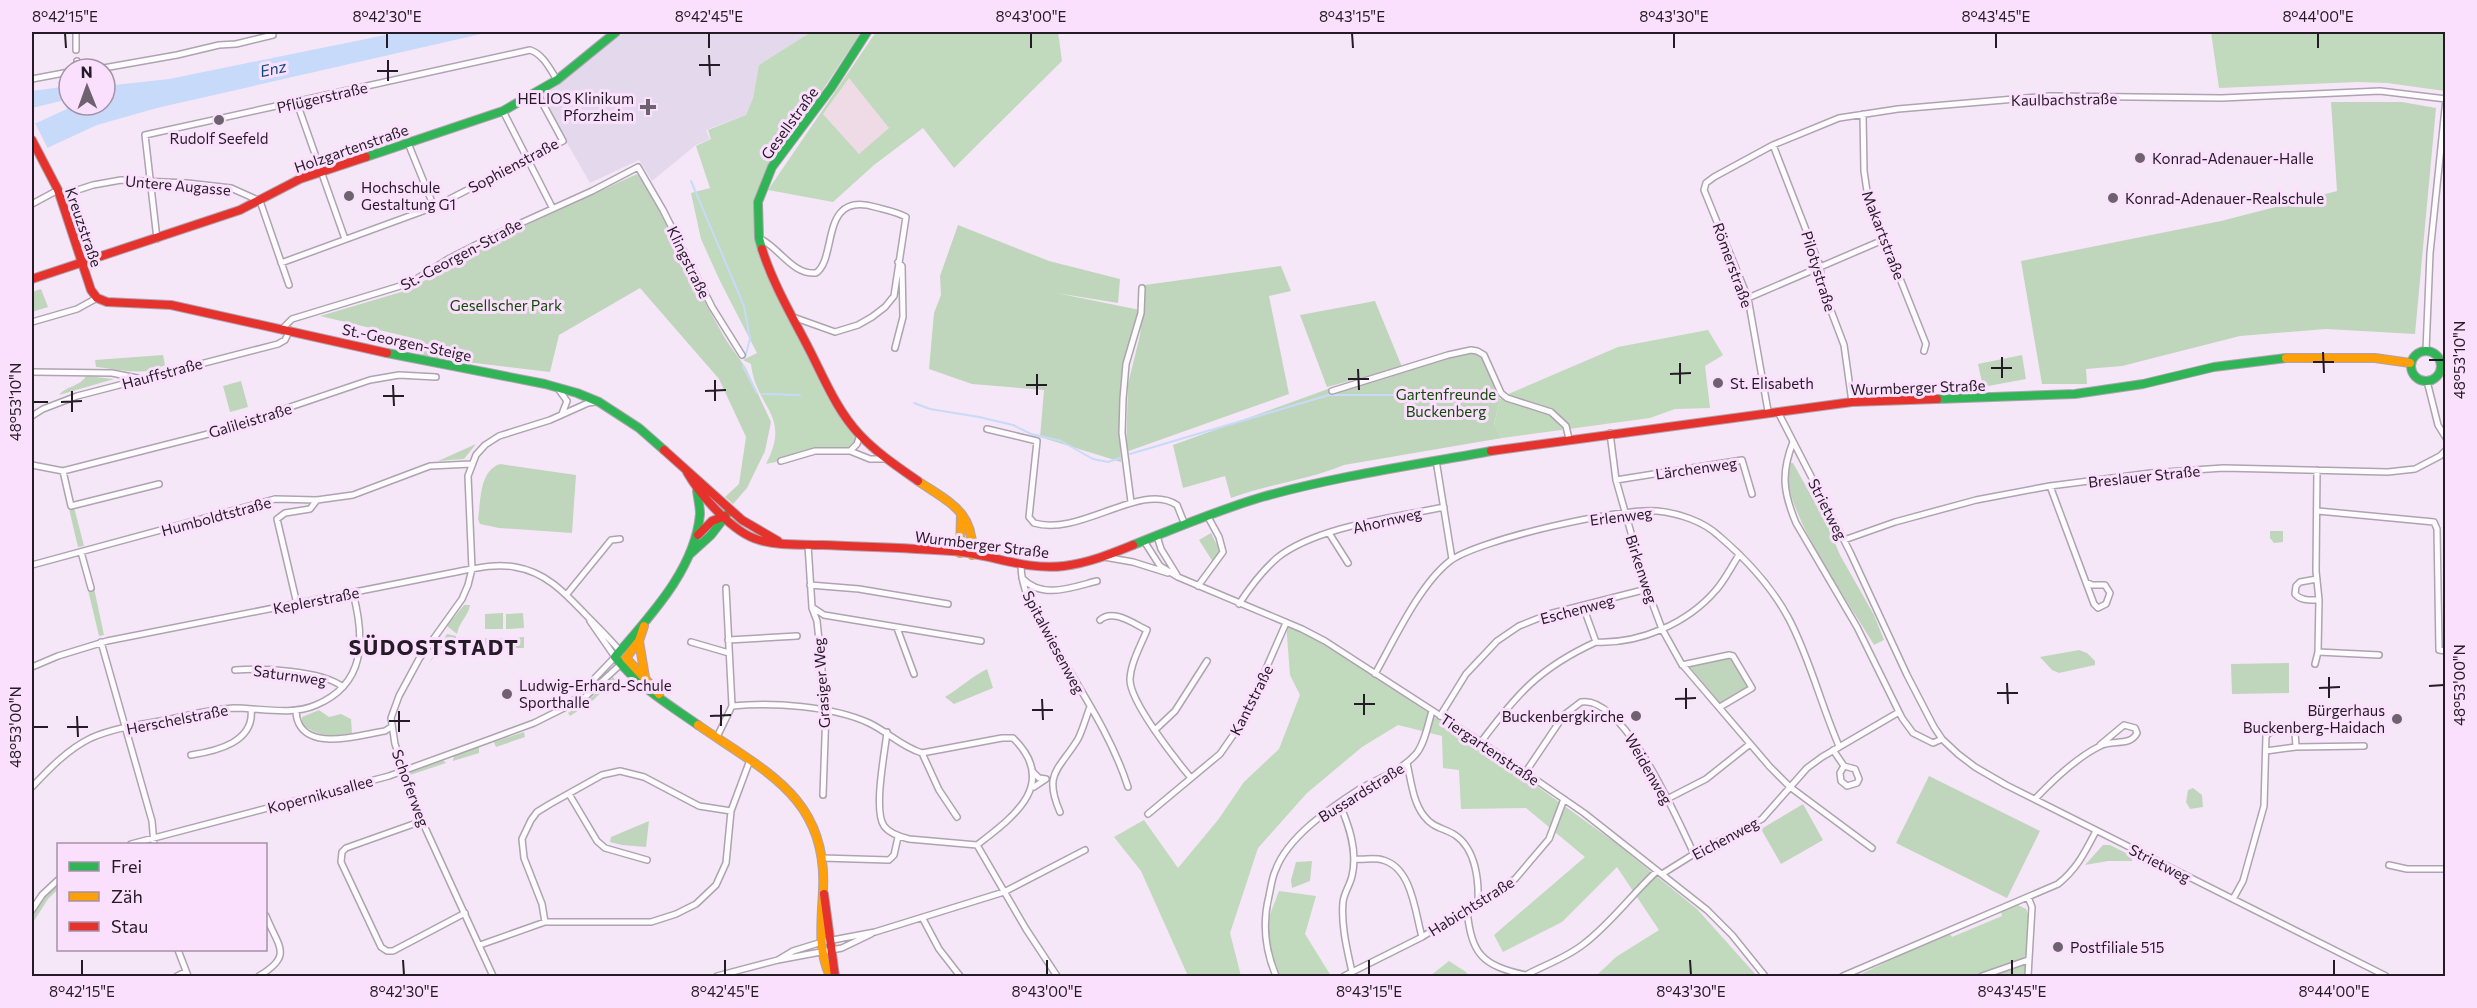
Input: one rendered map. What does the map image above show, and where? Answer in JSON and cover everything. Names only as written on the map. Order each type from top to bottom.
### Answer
[{"type":"main road","name":"Holzgartenstraße","points":[[32,279],[240,210],[300,179],[503,111],[556,80],[615,32]]},
{"type":"main road","name":"Gesellstraße","points":[[867,32],[831,88],[772,167],[758,202],[759,238],[770,273],[830,390],[848,420],[860,435],[888,460],[949,500],[970,526],[973,538],[972,555]]},
{"type":"main road","name":"Kreuzstraße","points":[[32,140],[58,193],[91,290],[97,298]]},
{"type":"main road","name":"St.-Georgen-Steige","points":[[97,298],[107,302],[171,305],[430,363],[554,385],[599,402],[639,428],[728,513]]},
{"type":"main road","points":[[2426,351],[2435,354],[2443,365],[2435,378],[2427,381],[2414,376],[2410,363],[2416,354],[2426,351]]},
{"type":"main road","name":"Wurmberger Straße","points":[[728,513],[781,543],[910,548],[960,553],[1021,564],[1065,566],[1102,557],[1207,515],[1263,497],[1436,460],[1569,439],[1852,402],[2075,394],[2143,384],[2185,372],[2242,362],[2298,356],[2375,358],[2410,363]]},
{"type":"main road","name":"St.-Georgen-Steige","points":[[687,472],[696,488],[728,513]]},
{"type":"main road","points":[[620,658],[690,554],[696,538],[701,510],[696,488]]},
{"type":"main road","points":[[696,538],[712,521],[728,513]]},
{"type":"main road","points":[[690,554],[711,535],[728,513]]},
{"type":"main road","points":[[960,553],[961,515]]},
{"type":"main road","points":[[644,625],[639,641],[645,677]]},
{"type":"main road","points":[[620,658],[639,641]]},
{"type":"main road","points":[[620,658],[645,677],[662,698]]},
{"type":"main road","points":[[620,658],[646,689],[782,783],[801,802],[813,823],[822,858],[826,940],[823,952],[830,976]]},
{"type":"main road","points":[[826,940],[832,950],[835,976]]},
{"type":"street","points":[[76,32],[76,50]]},
{"type":"street","points":[[117,66],[273,35]]},
{"type":"street","name":"Pflügerstraße","points":[[150,181],[145,135],[530,50],[535,51],[547,64],[556,80]]},
{"type":"street","points":[[32,79],[57,74]]},
{"type":"street","name":"Kaulbachstraße","points":[[1704,190],[1706,183],[1714,177],[1773,145],[1839,118],[1863,114],[2050,96],[2222,98],[2380,91],[2445,99]]},
{"type":"street","name":"Sophienstraße","points":[[281,263],[434,207],[563,141],[537,93]]},
{"type":"street","points":[[2426,351],[2430,253],[2445,99]]},
{"type":"street","points":[[297,103],[345,239]]},
{"type":"street","points":[[503,111],[552,207]]},
{"type":"street","name":"Makartstraße","points":[[1863,114],[1865,184],[1868,198],[1926,345],[1924,351]]},
{"type":"street","points":[[408,143],[434,207]]},
{"type":"street","name":"Pilotystraße","points":[[1773,145],[1820,266],[1822,287],[1844,345],[1852,402]]},
{"type":"street","name":"St.-Georgen-Straße","points":[[286,330],[292,319],[410,283],[460,253],[638,167]]},
{"type":"street","name":"Klingstraße","points":[[638,167],[663,210],[711,307],[742,355]]},
{"type":"street","name":"Untere Augasse","points":[[32,204],[58,193],[105,181],[150,181],[231,188],[260,201]]},
{"type":"street","points":[[150,181],[157,239]]},
{"type":"street","name":"Römerstraße","points":[[1704,190],[1748,298],[1773,411]]},
{"type":"street","points":[[260,201],[289,285]]},
{"type":"street","points":[[759,238],[802,271],[816,273],[823,264],[830,233],[839,217],[851,207],[866,205],[906,217],[894,296],[872,317],[858,325],[835,332],[793,317]]},
{"type":"street","points":[[1748,298],[1883,240]]},
{"type":"street","points":[[895,348],[904,304],[902,266],[898,262]]},
{"type":"street","points":[[1131,502],[1122,433],[1123,399],[1126,364],[1141,312],[1142,288]]},
{"type":"street","points":[[32,322],[77,309],[97,298]]},
{"type":"street","name":"Hauffstraße","points":[[32,417],[58,402],[77,396],[278,344],[285,340],[286,330]]},
{"type":"street","points":[[1332,391],[1448,355],[1471,350],[1477,351],[1484,355],[1501,393],[1507,398],[1551,412],[1566,426],[1569,439]]},
{"type":"street","points":[[32,372],[63,370],[112,373],[140,379]]},
{"type":"street","name":"Galileistraße","points":[[63,471],[216,432],[370,380],[399,375],[436,377]]},
{"type":"street","points":[[2427,381],[2438,426],[2445,438]]},
{"type":"street","points":[[554,385],[566,397],[567,405],[562,414]]},
{"type":"street","points":[[296,710],[299,725],[308,732],[330,740],[391,727],[391,718],[399,696],[429,644],[462,599],[472,569],[468,481],[471,465],[479,451],[493,439],[588,403],[599,402]]},
{"type":"street","name":"Strietweg","points":[[1773,411],[1793,442],[1844,540],[1907,675],[1942,739],[1975,767],[2096,831],[2386,976]]},
{"type":"street","points":[[987,429],[1037,441],[1029,517],[1034,523],[1049,526],[1074,523],[1131,502],[1172,501],[1177,505],[1185,525]]},
{"type":"street","name":"Birkenweg","points":[[1610,433],[1616,480],[1647,589],[1662,629],[1682,665],[1790,787],[1872,848]]},
{"type":"street","points":[[850,451],[857,444],[860,435]]},
{"type":"street","name":"Strietweg","points":[[1793,442],[1784,476],[1789,507],[1857,627],[1899,712],[1913,734],[1932,743],[1942,739]]},
{"type":"street","name":"Breslauer Straße","points":[[1844,540],[1895,522],[1976,500],[2050,486],[2151,473],[2223,468],[2388,472],[2415,469],[2440,456],[2445,450]]},
{"type":"street","name":"Gesellstraße","points":[[781,461],[815,451],[850,451],[870,459],[888,460]]},
{"type":"street","name":"Lärchenweg","points":[[1616,480],[1742,459],[1752,494]]},
{"type":"street","points":[[1436,460],[1452,559]]},
{"type":"street","points":[[32,465],[63,471],[71,506],[159,484]]},
{"type":"street","name":"Humboldtstraße","points":[[32,565],[275,499],[317,500],[353,495],[430,466],[471,465]]},
{"type":"street","points":[[2315,664],[2318,652],[2319,600],[2317,470]]},
{"type":"street","points":[[2050,486],[2095,607],[2106,604],[2110,593],[2108,588],[2105,585],[2092,585],[2086,582]]},
{"type":"street","points":[[297,604],[277,519],[285,513],[310,509],[317,500]]},
{"type":"street","name":"Ahornweg","points":[[1239,604],[1257,578],[1279,557],[1302,543],[1329,533],[1444,507]]},
{"type":"street","name":"Erlenweg","points":[[1375,674],[1428,584],[1452,559],[1470,550],[1540,529],[1624,513],[1655,510],[1687,518],[1718,534],[1763,580],[1789,620],[1839,746]]},
{"type":"street","points":[[2318,511],[2434,522],[2437,529],[2439,650],[2445,651]]},
{"type":"street","points":[[1198,586],[1223,552],[1219,537],[1207,515]]},
{"type":"street","name":"Ahornweg","points":[[1329,533],[1348,563]]},
{"type":"street","points":[[1157,536],[1161,549],[1178,577]]},
{"type":"street","points":[[567,594],[611,540],[621,539]]},
{"type":"street","name":"Tiergartenstraße","points":[[1144,541],[1160,566],[1178,577]]},
{"type":"street","name":"Grasiger Weg","points":[[808,545],[812,607],[817,621],[826,710],[823,795]]},
{"type":"street","points":[[81,552],[91,588]]},
{"type":"street","points":[[1480,742],[1524,688],[1558,662],[1596,642],[1639,637],[1662,629],[1687,616],[1717,589],[1739,555]]},
{"type":"street","name":"Tiergartenstraße","points":[[1102,557],[1133,562],[1178,577],[1325,641],[1564,799],[1659,873],[1732,935],[1765,976]]},
{"type":"street","name":"Spitalwiesenweg","points":[[1021,564],[1021,576],[1028,600],[1090,707],[1122,768],[1128,786]]},
{"type":"street","name":"Keplerstraße","points":[[32,667],[101,642],[497,566],[515,567],[536,573],[552,582],[567,594],[588,617],[595,631],[620,658]]},
{"type":"street","name":"Spitalwiesenweg","points":[[1021,576],[1025,581],[1039,588],[1056,591],[1097,581]]},
{"type":"street","points":[[2317,579],[2300,582],[2296,586],[2295,594],[2302,599],[2319,600]]},
{"type":"street","points":[[810,585],[859,589],[948,604]]},
{"type":"street","points":[[717,737],[732,706],[726,588]]},
{"type":"street","name":"Eschenweg","points":[[1440,716],[1466,674],[1497,641],[1519,626],[1549,614],[1647,589]]},
{"type":"street","name":"Herschelstraße","points":[[32,787],[54,764],[72,750],[91,739],[126,727],[213,710],[296,710],[329,699],[347,682],[358,661],[362,636],[353,593]]},
{"type":"street","points":[[1583,606],[1596,642]]},
{"type":"street","points":[[812,607],[824,615],[981,641]]},
{"type":"street","points":[[1100,620],[1104,616],[1114,615],[1147,630],[1136,657],[1131,684],[1138,705],[1191,778]]},
{"type":"street","name":"Kantstraße","points":[[1148,814],[1220,754],[1244,721],[1286,623]]},
{"type":"street","points":[[897,628],[914,674]]},
{"type":"street","points":[[728,639],[797,636]]},
{"type":"street","points":[[101,642],[152,820],[154,843]]},
{"type":"street","points":[[691,642],[729,653]]},
{"type":"street","points":[[2318,652],[2379,656]]},
{"type":"street","points":[[1682,665],[1733,656],[1752,688],[1720,707]]},
{"type":"street","name":"Kopernikusallee","points":[[134,843],[405,770],[534,723],[570,704],[620,658]]},
{"type":"street","points":[[1156,729],[1176,711],[1208,661]]},
{"type":"street","name":"Saturnweg","points":[[235,670],[264,668],[334,681],[343,687]]},
{"type":"street","name":"Weidenweg","points":[[1525,772],[1564,715],[1581,702],[1586,701],[1611,714],[1621,724],[1651,767],[1694,854]]},
{"type":"street","points":[[732,706],[765,705],[826,710],[851,716],[887,732],[902,744],[922,753],[1013,738],[1020,745],[1034,776],[1029,798],[1006,821],[977,844],[926,842],[898,837],[884,826],[879,810],[887,732]]},
{"type":"street","name":"Spitalwiesenweg","points":[[1055,774],[1080,736],[1090,707]]},
{"type":"street","points":[[191,755],[228,746],[237,741],[250,723],[251,709]]},
{"type":"street","name":"Bussardstraße","points":[[1276,976],[1270,963],[1265,939],[1265,911],[1277,866],[1300,834],[1339,803],[1407,763],[1418,751],[1432,711]]},
{"type":"street","name":"Eichenweg","points":[[1525,976],[1584,945],[1616,915],[1637,890],[1659,873],[1762,819],[1807,768],[1839,746],[1899,712]]},
{"type":"street","points":[[2035,799],[2058,777],[2116,730],[2124,725],[2135,728],[2137,733],[2130,741],[2100,745]]},
{"type":"street","name":"Schoferweg","points":[[391,727],[422,821],[493,976]]},
{"type":"street","points":[[2233,899],[2243,881],[2264,806],[2266,736],[2274,731],[2294,730],[2296,747]]},
{"type":"street","points":[[1667,799],[1706,779],[1750,744]]},
{"type":"street","points":[[2266,752],[2296,747],[2364,746]]},
{"type":"street","points":[[1833,750],[1844,766]]},
{"type":"street","points":[[922,753],[939,790],[957,817]]},
{"type":"street","points":[[480,945],[545,922],[651,922],[676,914],[696,904],[716,885],[726,863],[731,811],[750,760]]},
{"type":"street","points":[[1407,763],[1413,792],[1422,814],[1434,827],[1454,834],[1460,839],[1472,858],[1477,879],[1478,903]]},
{"type":"street","points":[[545,922],[542,904],[524,858],[522,839],[526,826],[537,812],[602,775],[620,771],[644,777],[699,806],[731,811]]},
{"type":"street","points":[[1032,771],[1039,778],[1046,779]]},
{"type":"street","points":[[1032,788],[1055,774]]},
{"type":"street","points":[[1055,774],[1051,788],[1060,812]]},
{"type":"street","points":[[569,794],[597,841],[605,848],[647,860]]},
{"type":"street","name":"Habichtstraße","points":[[1344,976],[1422,937],[1515,879],[1549,839],[1564,799]]},
{"type":"street","points":[[1339,803],[1350,832],[1355,859],[1353,876],[1343,903],[1343,925],[1353,972]]},
{"type":"street","points":[[422,821],[346,848],[340,857],[346,873],[381,947],[387,951],[393,951],[465,913]]},
{"type":"street","points":[[1844,976],[2058,884],[2071,874],[2080,862],[2096,831]]},
{"type":"street","points":[[822,858],[889,860],[894,855],[898,837]]},
{"type":"street","points":[[977,844],[1004,892],[1058,976]]},
{"type":"street","points":[[778,960],[793,951],[826,940],[875,932],[1004,892],[1085,850]]},
{"type":"street","points":[[1355,859],[1384,860],[1391,862],[1402,872],[1422,937]]},
{"type":"street","points":[[2390,865],[2407,869],[2445,868]]},
{"type":"street","points":[[32,910],[42,895],[57,881]]},
{"type":"street","points":[[2028,897],[2032,907],[2028,976]]},
{"type":"street","points":[[1467,911],[1475,948],[1482,959],[1502,970],[1525,976]]},
{"type":"street","points":[[259,976],[281,959],[280,950],[267,918]]},
{"type":"street","points":[[923,919],[939,949],[960,976]]},
{"type":"street","points":[[717,976],[778,960],[832,950],[875,932]]},
{"type":"street","points":[[177,976],[187,974],[178,951]]},
{"type":"street","points":[[1982,976],[2028,960]]},
{"type":"shaded area","name":"HELIOS Klinikum Pforzheim","points":[[626,32],[811,32],[759,65],[753,98],[746,115],[706,130],[710,139],[696,145],[652,181],[639,160],[590,183],[539,94],[605,43]]},
{"type":"shaded area","points":[[849,77],[889,128],[859,154],[823,114]]},
{"type":"green space","points":[[811,32],[861,32],[814,103],[768,166],[755,199],[755,224],[759,250],[856,435],[853,446],[766,464],[773,447],[774,422],[759,392],[751,364],[743,360],[757,353],[701,239],[691,193],[710,188],[696,146],[711,139],[708,130],[746,115],[753,98],[759,65]]},
{"type":"green space","points":[[876,32],[1058,32],[1062,61],[954,168],[923,128],[874,165],[833,202],[768,190]],"holes":[[[849,78],[889,128],[859,154],[823,114]]]},
{"type":"green space","points":[[2211,32],[2445,32],[2445,91],[2387,83],[2358,82],[2219,88]]},
{"type":"green space","points":[[2331,102],[2402,102],[2436,108],[2415,334],[2326,329],[2240,336],[2122,366],[2086,369],[2087,384],[2042,384],[2021,261],[2221,221],[2337,191]]},
{"type":"green space","name":"Gesellscher Park","points":[[637,174],[650,192],[708,308],[726,340],[746,368],[771,422],[765,451],[747,488],[733,504],[725,497],[739,484],[746,437],[719,379],[640,288],[559,335],[550,372],[417,356],[421,340],[320,316],[408,290],[506,234]]},
{"type":"green space","points":[[958,225],[1049,261],[1120,279],[1118,303],[1056,293],[1140,310],[1122,376],[1119,421],[1121,462],[1040,437],[1044,390],[972,384],[929,369],[934,313],[941,295],[940,276]]},
{"type":"green space","points":[[1281,266],[1291,291],[1269,296],[1289,394],[1126,452],[1128,384],[1140,335],[1145,285]]},
{"type":"green space","points":[[41,289],[48,307],[32,312],[32,292]]},
{"type":"green space","points":[[1375,301],[1402,367],[1327,387],[1300,315]]},
{"type":"green space","points":[[1708,330],[1723,355],[1705,366],[1710,408],[1675,409],[1650,418],[1502,438],[1494,426],[1500,399],[1506,395],[1618,347]]},
{"type":"green space","name":"Gartenfreunde Buckenberg","points":[[1463,351],[1480,353],[1500,399],[1494,425],[1502,438],[1344,465],[1231,498],[1225,476],[1183,488],[1173,445],[1328,389]]},
{"type":"green space","points":[[163,355],[165,365],[148,371],[96,367],[95,360]]},
{"type":"green space","points":[[2022,355],[2026,379],[1983,387],[1978,364]]},
{"type":"green space","points":[[86,376],[114,379],[59,395],[81,382]]},
{"type":"green space","points":[[241,381],[248,407],[230,412],[223,386]]},
{"type":"green space","points":[[476,444],[464,459],[438,461]]},
{"type":"green space","points":[[1789,463],[1793,463],[1827,524],[1840,555],[1874,615],[1884,640],[1874,645],[1804,528],[1793,502],[1788,480]]},
{"type":"green space","points":[[500,464],[576,475],[572,533],[499,528],[480,524],[478,519],[482,487],[488,473]]},
{"type":"green space","points":[[74,507],[84,546],[78,547],[69,509]]},
{"type":"green space","points":[[2270,531],[2283,531],[2283,542],[2274,543],[2270,538]]},
{"type":"green space","points":[[1211,533],[1221,553],[1213,562],[1199,540]]},
{"type":"green space","points":[[94,588],[104,635],[99,636],[88,590]]},
{"type":"green space","points":[[464,605],[470,605],[457,634],[447,626]]},
{"type":"green space","points":[[503,613],[503,629],[485,629],[485,614]]},
{"type":"green space","points":[[523,613],[524,628],[506,629],[506,614]]},
{"type":"green space","points":[[1286,623],[1325,643],[1534,784],[1617,844],[1697,909],[1757,976],[1596,976],[1616,957],[1659,930],[1617,867],[1562,922],[1503,952],[1494,935],[1585,857],[1526,808],[1461,809],[1459,770],[1443,768],[1442,736],[1398,725],[1362,747],[1307,793],[1258,848],[1230,933],[1241,976],[1188,976],[1141,871],[1114,837],[1144,820],[1178,868],[1218,820],[1244,782],[1279,749],[1300,695],[1290,675]]},
{"type":"green space","points":[[447,634],[456,636],[456,641],[448,640],[429,663]]},
{"type":"green space","points":[[524,637],[524,648],[506,648],[506,638]]},
{"type":"green space","points":[[485,638],[503,638],[503,648],[486,648]]},
{"type":"green space","points":[[2079,650],[2087,653],[2095,661],[2095,665],[2059,673],[2052,670],[2040,657]]},
{"type":"green space","points":[[1733,657],[1752,688],[1721,704],[1688,665]]},
{"type":"green space","points":[[2289,663],[2289,693],[2232,694],[2231,664]]},
{"type":"green space","points":[[987,669],[993,688],[954,704],[945,697],[976,675]]},
{"type":"green space","points":[[613,677],[615,680],[590,703],[570,716],[568,713],[592,697]]},
{"type":"green space","points":[[319,710],[329,717],[341,714],[351,719],[352,733],[325,735],[302,724],[302,717]]},
{"type":"green space","points":[[524,732],[525,737],[496,747],[494,742]]},
{"type":"green space","points":[[479,747],[479,753],[453,761],[454,755]]},
{"type":"green space","points":[[442,759],[446,763],[410,775],[409,771]]},
{"type":"green space","points":[[1929,776],[2040,831],[2007,898],[1896,843]]},
{"type":"green space","points":[[2193,788],[2202,795],[2203,807],[2190,809],[2186,802],[2188,790]]},
{"type":"green space","points":[[1803,804],[1823,840],[1781,864],[1761,829]]},
{"type":"green space","points":[[649,821],[646,847],[610,842],[611,837]]},
{"type":"green space","points":[[2103,845],[2110,845],[2132,856],[2132,861],[2108,861],[2085,865]]},
{"type":"green space","points":[[1312,861],[1310,881],[1292,888],[1291,880],[1296,862]]},
{"type":"green space","points":[[57,885],[57,890],[48,899],[32,924],[34,913]]},
{"type":"green space","points":[[1279,891],[1316,896],[1305,934],[1331,976],[1277,976],[1269,943],[1269,917]]},
{"type":"green space","points":[[2018,905],[2026,909],[2029,917],[2025,976],[1857,976],[1949,932],[1952,937],[2002,916],[2001,911]]},
{"type":"green space","points":[[1449,961],[1466,972],[1469,976],[1430,976]]},
{"type":"water","name":"Enz","points":[[400,32],[490,32],[157,108],[97,125],[32,155],[32,125],[57,114],[57,117],[117,117],[117,85],[169,79]]},
{"type":"water","points":[[57,88],[57,102],[32,108],[32,91]]},
{"type":"pier","points":[[34,121],[49,151],[32,158],[32,122]]},
{"type":"waterway","points":[[691,181],[744,306],[750,339],[745,358]]},
{"type":"waterway","points":[[743,366],[757,393]]},
{"type":"waterway","points":[[762,394],[800,395]]},
{"type":"waterway","points":[[1130,454],[1329,395],[1428,395]]},
{"type":"waterway","points":[[914,403],[930,409],[1013,425],[1031,434],[1061,441],[1093,459],[1108,462],[1120,458]]},
{"type":"traffic: fast","points":[[366,157],[503,111],[557,80],[616,32]]},
{"type":"traffic: fast","points":[[762,249],[759,238],[758,202],[772,167],[831,88],[867,32]]},
{"type":"traffic: fast","points":[[2426,351],[2437,355],[2441,366],[2437,377],[2426,381],[2415,377],[2411,366],[2415,355],[2426,351]]},
{"type":"traffic: fast","points":[[387,353],[545,384],[577,393],[599,402],[639,428],[664,450]]},
{"type":"traffic: fast","points":[[1937,399],[2075,394],[2143,384],[2214,367],[2286,358]]},
{"type":"traffic: fast","points":[[1133,545],[1262,497],[1376,471],[1491,451]]},
{"type":"traffic: fast","points":[[697,491],[700,514],[696,535],[680,573],[656,609],[615,657],[643,686],[698,725]]},
{"type":"traffic: fast","points":[[690,554],[711,535],[728,513]]},
{"type":"traffic: slow","points":[[2286,358],[2375,358],[2410,363]]},
{"type":"traffic: slow","points":[[918,481],[950,503],[965,518],[972,540],[972,555]]},
{"type":"traffic: slow","points":[[960,553],[961,515]]},
{"type":"traffic: slow","points":[[644,626],[639,641],[626,658],[659,694]]},
{"type":"traffic: slow","points":[[639,641],[645,677]]},
{"type":"traffic: slow","points":[[698,725],[768,773],[787,790],[803,809],[815,831],[822,858],[823,956],[830,976]]},
{"type":"traffic: jam","points":[[32,140],[58,190],[91,290],[97,298],[107,302],[171,305],[387,353]]},
{"type":"traffic: jam","points":[[32,279],[240,210],[300,179],[366,157]]},
{"type":"traffic: jam","points":[[762,249],[783,300],[844,416],[873,448],[918,481]]},
{"type":"traffic: jam","points":[[1491,451],[1852,402],[1937,399]]},
{"type":"traffic: jam","points":[[664,450],[742,520],[778,541]]},
{"type":"traffic: jam","points":[[687,472],[709,502],[728,521],[749,536],[766,542],[965,552],[1021,564],[1049,567],[1082,563],[1133,545]]},
{"type":"traffic: jam","points":[[698,535],[712,521],[725,516]]},
{"type":"traffic: jam","points":[[824,894],[835,976]]},
{"type":"place","name":"HELIOS Klinikum Pforzheim","points":[[648,107]]},
{"type":"place","name":"Rudolf Seefeld","points":[[219,120]]},
{"type":"place","name":"Konrad-Adenauer-Halle","points":[[2140,158]]},
{"type":"place","name":"Hochschule Gestaltung G1","points":[[349,196]]},
{"type":"place","name":"Konrad-Adenauer-Realschule","points":[[2113,198]]},
{"type":"place","name":"St. Elisabeth","points":[[1718,383]]},
{"type":"place","name":"Ludwig-Erhard-Schule Sporthalle","points":[[507,694]]},
{"type":"place","name":"Buckenbergkirche","points":[[1636,716]]},
{"type":"place","name":"Bürgerhaus Buckenberg-Haidach","points":[[2397,719]]},
{"type":"place","name":"Postfiliale 515","points":[[2058,947]]},
{"type":"district","name":"SÜDOSTSTADT","points":[[434,646]]}]
